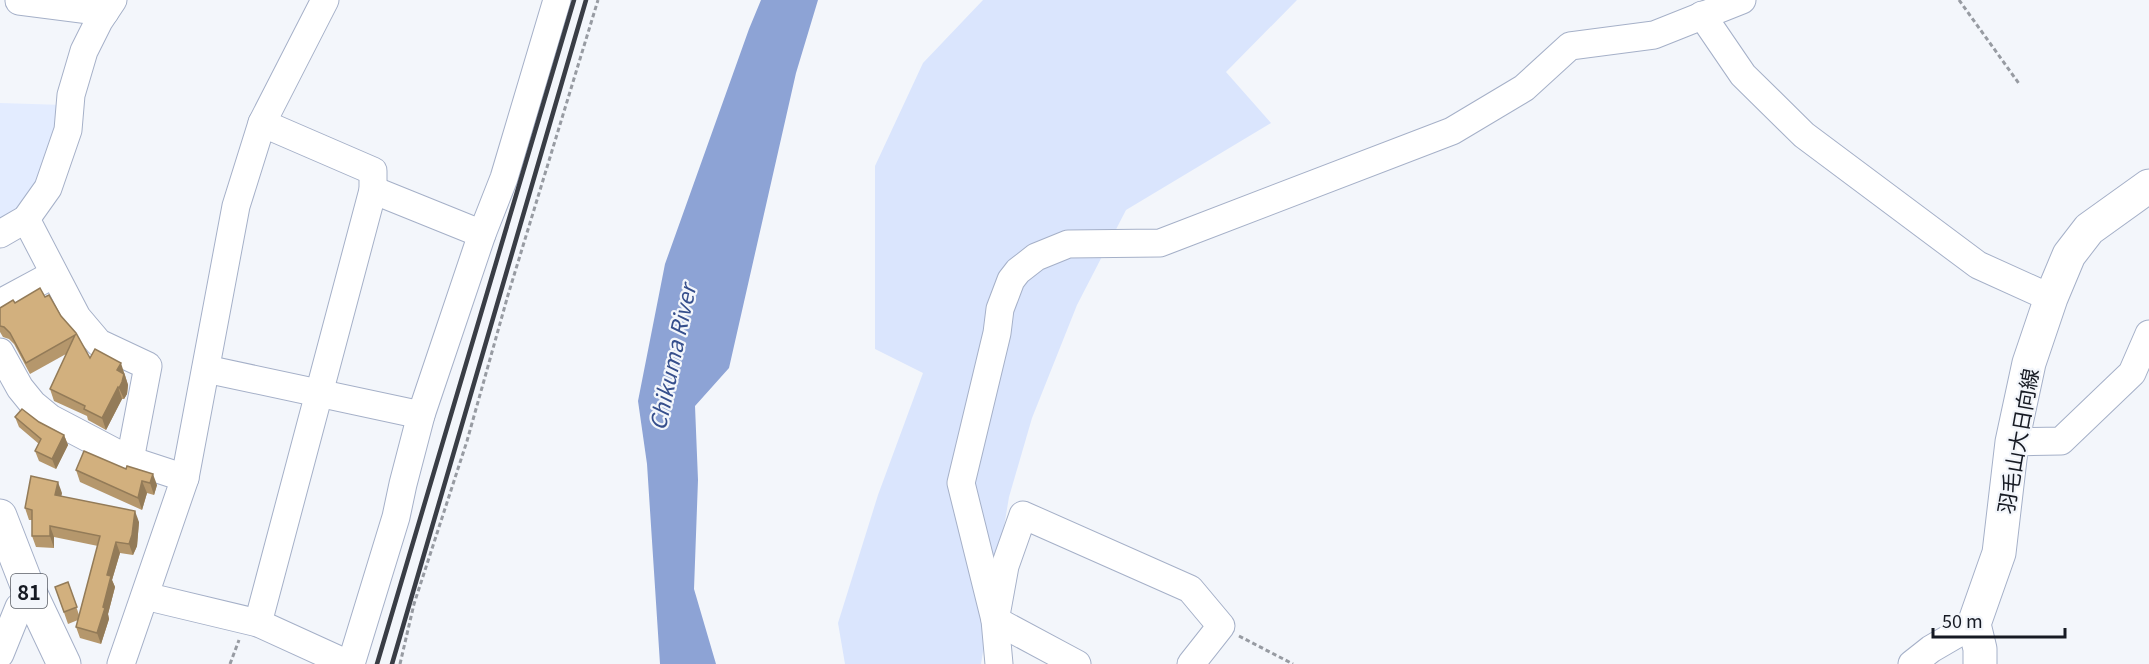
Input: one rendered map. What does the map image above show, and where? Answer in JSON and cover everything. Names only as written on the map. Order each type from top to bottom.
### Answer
[{"type":"main road","name":"羽毛山大日向線","points":[[1974,624],[1999,553],[2012,442],[2029,363],[2069,255],[2089,229],[2149,186]]},
{"type":"main road","name":"81","points":[[0,516],[28,588],[64,664]]},
{"type":"main road","points":[[1974,624],[1980,649],[1980,664]]},
{"type":"street","points":[[121,664],[185,478],[236,206],[262,123],[326,0]]},
{"type":"street","points":[[145,596],[258,623],[350,664],[396,517],[421,415],[482,234],[504,178],[557,0]]},
{"type":"street","points":[[999,664],[995,620],[961,483],[1000,309],[1011,280],[1018,271],[1036,257],[1068,244],[1160,243],[1452,131],[1524,88],[1570,46],[1654,35],[1742,0]]},
{"type":"street","points":[[0,234],[26,219],[48,188],[68,130],[71,95],[84,51],[109,6],[18,1]]},
{"type":"street","points":[[1702,15],[1743,75],[1804,135],[1978,265],[2052,298]]},
{"type":"street","points":[[258,623],[372,190],[373,171],[262,123]]},
{"type":"street","points":[[372,190],[482,234]]},
{"type":"street","points":[[26,219],[77,317],[99,343],[148,366],[130,460]]},
{"type":"street","points":[[0,303],[54,274]]},
{"type":"street","points":[[2012,442],[2061,441],[2132,373],[2149,334]]},
{"type":"street","points":[[0,352],[20,388],[33,404],[50,418],[130,460],[185,478]]},
{"type":"street","points":[[206,369],[421,415]]},
{"type":"street","points":[[995,620],[1005,566],[1023,514],[1190,589],[1221,626],[1191,664]]},
{"type":"street","points":[[0,654],[19,607]]},
{"type":"street","points":[[995,620],[1077,664]]},
{"type":"street","points":[[1912,664],[1931,649],[1974,624]]},
{"type":"path","points":[[400,664],[414,604],[467,441],[508,295],[598,0]]},
{"type":"path","points":[[1959,0],[2020,85]]},
{"type":"path","points":[[1221,626],[1293,664]]},
{"type":"shaded area","points":[[983,0],[1297,0],[1226,72],[1271,123],[1126,210],[1077,305],[1032,418],[1009,497],[981,664],[845,664],[838,623],[878,495],[923,373],[875,349],[875,166],[923,63]]},
{"type":"shaded area","points":[[0,103],[64,105],[63,127],[26,204],[0,221]]},
{"type":"water","name":"Chikuma River","points":[[761,0],[818,0],[796,73],[729,368],[695,406],[698,480],[694,589],[716,664],[660,664],[647,464],[638,401],[665,264]]},
{"type":"building","points":[[40,288],[45,297],[49,295],[61,316],[76,333],[90,358],[95,349],[121,363],[117,370],[124,374],[122,382],[102,418],[84,409],[85,406],[50,389],[75,335],[26,363],[10,333],[0,326],[0,308],[13,300],[15,303]]},
{"type":"building","points":[[22,409],[39,422],[64,435],[52,459],[35,451],[41,439],[15,417]]},
{"type":"building","points":[[84,451],[126,469],[127,466],[153,474],[150,483],[142,481],[138,498],[76,470]]},
{"type":"building","points":[[31,476],[58,482],[55,495],[135,511],[129,544],[116,542],[107,575],[111,576],[103,607],[105,608],[97,633],[76,627],[100,536],[50,526],[50,536],[32,536],[32,510],[25,508]]},
{"type":"building","points":[[68,582],[77,607],[64,612],[55,587]]},
{"type":"railway","points":[[377,664],[574,0]]},
{"type":"railway","points":[[392,664],[586,0]]}]
